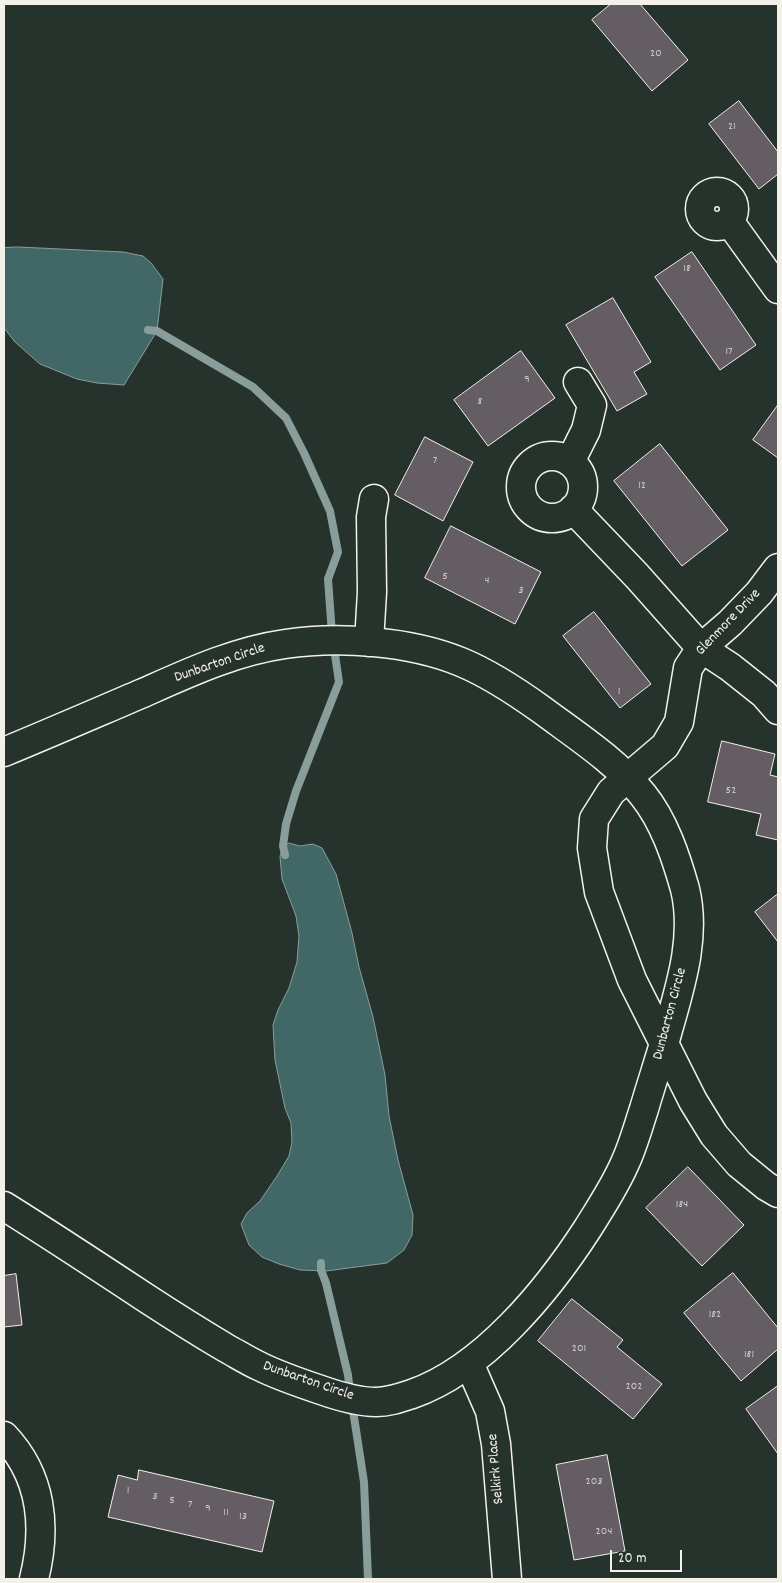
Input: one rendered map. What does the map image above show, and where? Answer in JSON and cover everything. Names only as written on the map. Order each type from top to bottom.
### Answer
[{"type":"street","points":[[729,221],[778,289]]},
{"type":"street","points":[[570,462],[586,430],[592,405],[578,382]]},
{"type":"street","points":[[556,456],[570,462],[578,470],[582,480],[583,490],[580,500],[565,515],[556,518],[537,514],[526,504],[521,490],[521,480],[525,471],[540,458],[556,456]]},
{"type":"street","points":[[369,642],[374,499]]},
{"type":"street","points":[[573,509],[637,576],[701,648],[730,667],[764,694],[778,710]]},
{"type":"street","name":"Glenmore Drive","points":[[778,568],[759,593],[730,623],[701,648],[688,668],[679,722],[665,746],[611,792],[594,819],[592,848],[599,892],[632,980],[693,1101],[714,1135],[739,1164],[766,1186],[778,1193]]},
{"type":"street","name":"Dunbarton Circle","points":[[4,752],[193,671],[256,649],[341,640],[369,642],[435,653],[464,663],[494,678],[532,703],[590,746],[628,778],[646,798],[662,824],[686,894],[689,923],[688,952],[679,991],[636,1135],[615,1185],[566,1261],[535,1299],[503,1333],[469,1363],[446,1379],[420,1391],[393,1400],[373,1402],[342,1397],[259,1367],[190,1327],[4,1206]]},
{"type":"street","name":"Selkirk Place","points":[[469,1363],[490,1411],[496,1444],[507,1579]]},
{"type":"street","points":[[4,1436],[19,1456],[38,1495],[41,1540],[34,1579]]},
{"type":"water","points":[[4,248],[123,252],[143,256],[151,263],[163,279],[157,331],[124,385],[77,379],[40,364],[15,342],[4,328]]},
{"type":"water","points":[[289,843],[300,846],[313,844],[322,848],[336,874],[373,1017],[385,1075],[389,1116],[398,1160],[413,1215],[412,1235],[404,1250],[387,1263],[326,1271],[300,1270],[262,1257],[249,1245],[241,1224],[247,1213],[260,1201],[277,1176],[289,1156],[292,1142],[291,1123],[285,1108],[275,1060],[273,1025],[289,988],[297,962],[299,936],[296,916],[282,879],[280,856],[283,848]]},
{"type":"building","points":[[611,4],[640,4],[688,60],[652,91],[592,20]]},
{"type":"building","points":[[739,101],[778,152],[778,174],[759,189],[709,124]]},
{"type":"building","points":[[692,252],[756,345],[720,370],[655,277]]},
{"type":"building","points":[[613,298],[651,362],[634,372],[647,394],[617,411],[566,325]]},
{"type":"building","points":[[521,351],[555,398],[488,446],[454,400]]},
{"type":"building","points":[[778,405],[778,458],[753,440]]},
{"type":"building","points":[[425,437],[473,462],[443,521],[395,495]]},
{"type":"building","points":[[660,444],[728,530],[682,566],[614,481]]},
{"type":"building","points":[[451,526],[541,572],[515,624],[425,578]]},
{"type":"building","points":[[594,612],[651,684],[620,708],[563,636]]},
{"type":"building","points":[[722,741],[775,754],[770,775],[778,777],[778,840],[756,835],[761,814],[708,802]]},
{"type":"building","points":[[778,894],[778,942],[755,912]]},
{"type":"building","points":[[688,1167],[744,1225],[702,1266],[646,1208]]},
{"type":"building","points":[[733,1273],[778,1328],[778,1349],[741,1381],[684,1313]]},
{"type":"building","points":[[16,1274],[22,1325],[4,1327],[4,1276]]},
{"type":"building","points":[[572,1299],[623,1340],[617,1347],[662,1384],[633,1419],[538,1341]]},
{"type":"building","points":[[778,1386],[778,1454],[746,1409]]},
{"type":"building","points":[[607,1455],[625,1551],[574,1560],[556,1465]]},
{"type":"building","points":[[139,1470],[274,1501],[262,1552],[108,1517],[118,1475],[137,1480]]},
{"type":"waterway","points":[[148,330],[157,331],[253,387],[286,418],[330,511],[338,552],[328,579],[332,634],[339,682],[296,791],[286,824],[283,846],[285,855]]},
{"type":"waterway","points":[[321,1263],[321,1270],[326,1283],[348,1375],[350,1393]]},
{"type":"waterway","points":[[352,1404],[364,1482],[368,1579]]}]
